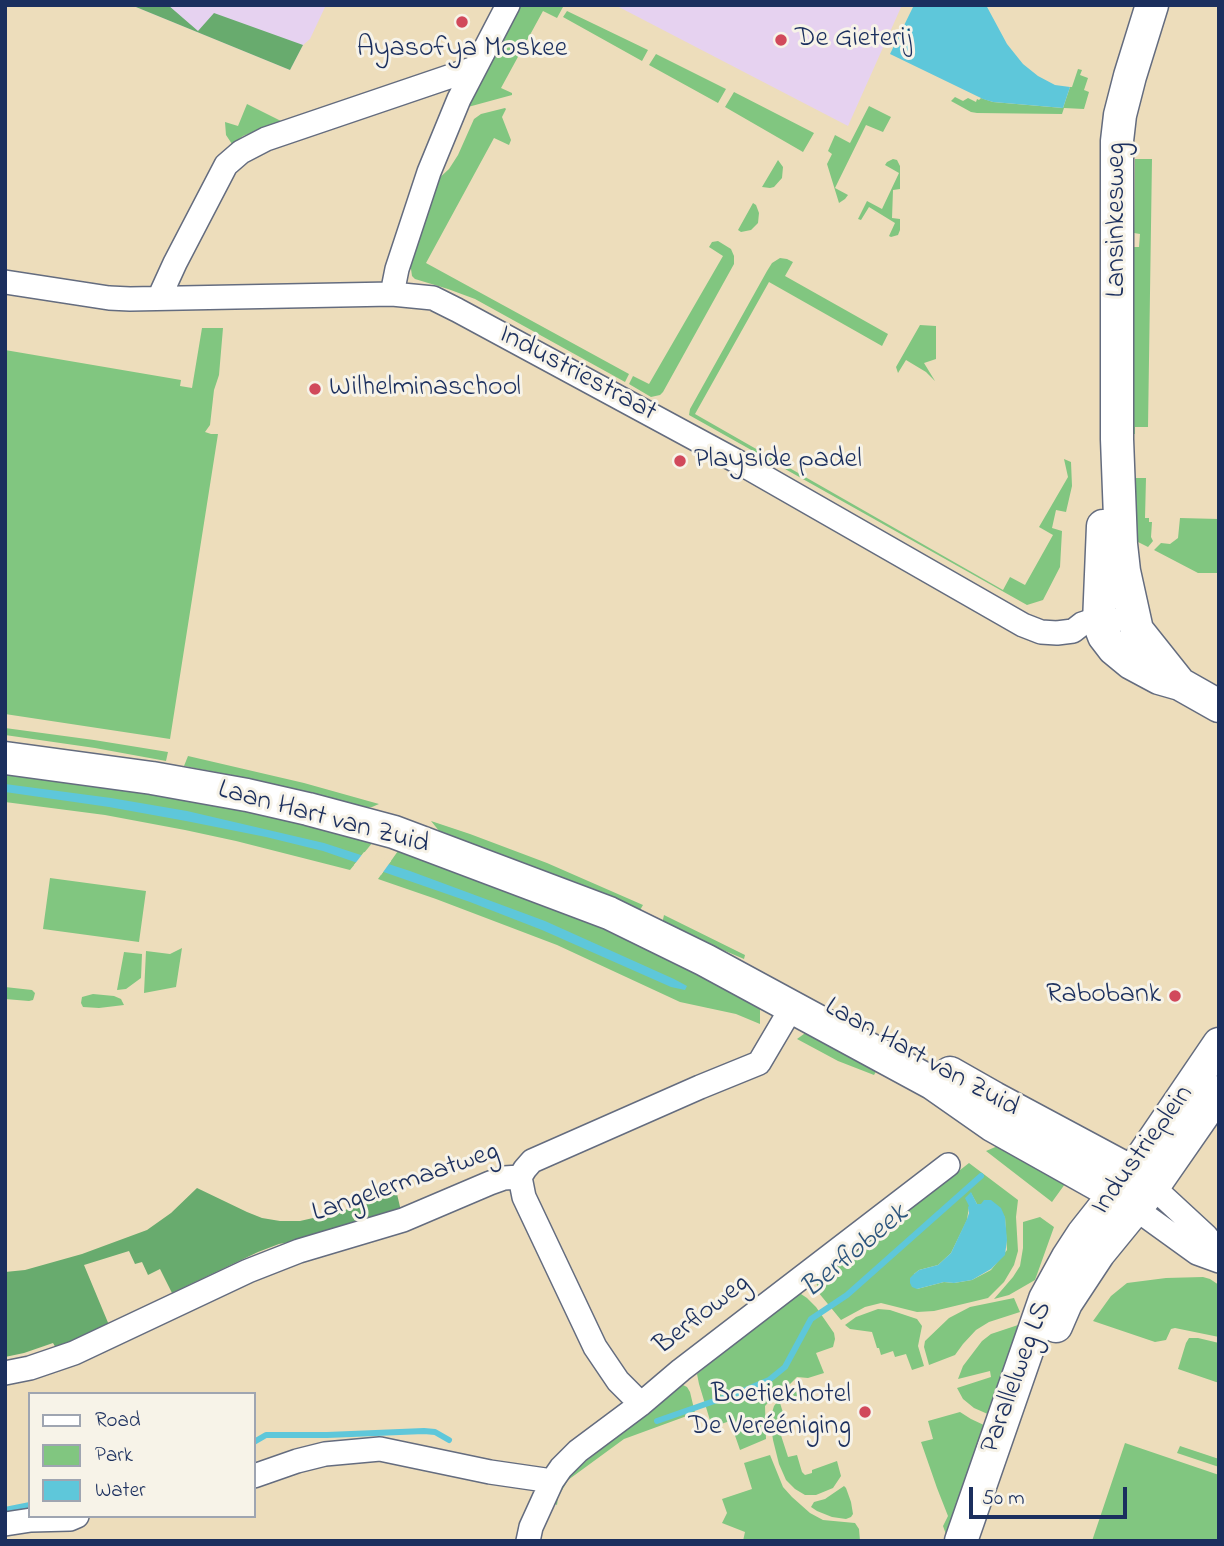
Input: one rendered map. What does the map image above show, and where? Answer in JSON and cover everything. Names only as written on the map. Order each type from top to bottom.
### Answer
[{"type":"main road","name":"Lansinkesweg","points":[[1133,617],[1121,544],[1117,439],[1117,141],[1120,115],[1130,76],[1152,5]]},
{"type":"main road","name":"Lansinkesweg","points":[[1099,623],[1106,468],[1117,439]]},
{"type":"main road","points":[[1133,617],[1137,630],[1180,684]]},
{"type":"main road","points":[[1099,623],[1104,636],[1114,649],[1130,663],[1159,678],[1180,684],[1219,706]]},
{"type":"main road","name":"Laan Hart van Zuid","points":[[5,758],[163,780],[247,795],[394,832],[609,913],[705,960],[932,1083],[992,1125],[1134,1191]]},
{"type":"main road","name":"Laan Hart van Zuid","points":[[705,960],[734,964],[755,973],[915,1051],[994,1098],[1134,1191]]},
{"type":"main road","name":"Industrieplein","points":[[1134,1191],[1219,1044]]},
{"type":"main road","name":"Industrieplein","points":[[1080,1260],[1134,1191],[1219,1092]]},
{"type":"main road","name":"Parallelweg LS","points":[[961,1541],[1041,1307],[1080,1260]]},
{"type":"main road","name":"Parallelweg LS","points":[[980,1541],[1080,1260]]},
{"type":"street","points":[[393,294],[397,269],[429,172],[459,99],[508,5]]},
{"type":"street","points":[[159,298],[226,165],[241,152],[266,139],[475,68]]},
{"type":"street","name":"Industriestraat","points":[[5,282],[108,298],[393,294],[433,298],[751,470],[1023,625],[1041,632],[1057,633],[1073,631],[1088,622],[1099,623],[1133,617]]},
{"type":"street","name":"Langelermaatweg","points":[[5,1373],[30,1368],[74,1353],[248,1270],[403,1220],[489,1183],[520,1177],[533,1161],[760,1063],[792,1007]]},
{"type":"street","name":"Berfloweg","points":[[528,1541],[531,1527],[552,1481],[578,1451],[948,1165]]},
{"type":"street","points":[[520,1177],[524,1196],[595,1347],[618,1381],[641,1404]]},
{"type":"street","points":[[1134,1191],[1206,1237],[1219,1252]]},
{"type":"street","points":[[1134,1191],[1198,1253],[1219,1261]]},
{"type":"street","points":[[256,1475],[325,1454],[370,1449],[552,1481]]},
{"type":"street","points":[[5,1524],[72,1518]]},
{"type":"shaded area","points":[[131,5],[326,5],[310,39],[303,45],[290,70]]},
{"type":"shaded area","points":[[615,5],[902,5],[848,126]]},
{"type":"green space","points":[[131,5],[168,5],[198,31],[214,13],[303,45],[290,70]]},
{"type":"green space","points":[[517,5],[563,7],[557,18],[543,11],[501,88],[512,95],[468,107]]},
{"type":"green space","points":[[567,11],[648,50],[642,61],[563,17]]},
{"type":"green space","points":[[656,54],[726,89],[718,103],[649,65]]},
{"type":"green space","points":[[1078,69],[1082,70],[1080,75],[1088,78],[1084,90],[1089,92],[1084,109],[1064,108],[1062,114],[977,113],[951,101],[955,97],[976,102],[981,98],[993,102],[1063,108]]},
{"type":"green space","points":[[734,92],[814,133],[803,152],[725,107]]},
{"type":"green space","points":[[247,104],[281,121],[243,136],[232,144],[226,135],[225,122],[238,126]]},
{"type":"green space","points":[[869,106],[891,117],[883,132],[866,125],[835,188],[848,195],[839,203],[827,164],[832,154],[828,151],[835,135],[850,143]]},
{"type":"green space","points":[[505,108],[502,117],[511,140],[509,145],[494,138],[426,263],[629,374],[625,382],[475,299],[415,279],[411,269],[405,266],[436,181],[449,169],[458,155],[474,119],[481,114]]},
{"type":"green space","points":[[893,159],[897,160],[900,166],[900,189],[893,190],[892,218],[900,219],[900,230],[898,235],[891,237],[889,236],[895,223],[869,207],[861,220],[858,219],[867,201],[882,209],[899,173],[885,165]]},
{"type":"green space","points":[[1135,159],[1152,159],[1148,427],[1135,427],[1135,434],[1132,434],[1134,247],[1139,247],[1140,234],[1134,233]]},
{"type":"green space","points":[[778,160],[783,167],[782,178],[774,187],[762,187]]},
{"type":"green space","points":[[753,203],[759,213],[758,223],[751,230],[741,232],[738,230]]},
{"type":"green space","points":[[718,241],[731,249],[734,264],[663,392],[651,397],[629,384],[633,376],[649,384],[723,256],[709,247],[712,242]]},
{"type":"green space","points":[[780,258],[793,262],[785,276],[888,334],[882,346],[769,282],[695,414],[1003,590],[1010,577],[1025,585],[1053,535],[1039,527],[1068,477],[1064,459],[1071,462],[1072,486],[1066,512],[1056,510],[1052,528],[1062,531],[1060,567],[1043,600],[1027,605],[689,415],[767,271],[772,263]]},
{"type":"green space","points":[[920,325],[936,326],[936,359],[924,363],[935,381],[906,360],[898,373],[896,367]]},
{"type":"green space","points":[[202,328],[223,328],[219,375],[214,390],[210,425],[205,432],[218,434],[170,739],[5,714],[5,350],[181,380],[180,386],[192,388]]},
{"type":"green space","points":[[1132,478],[1146,478],[1145,518],[1152,522],[1153,541],[1148,547],[1132,539]]},
{"type":"green space","points":[[1180,518],[1219,519],[1218,573],[1198,573],[1154,550],[1161,543],[1170,544],[1178,538]]},
{"type":"green space","points":[[5,728],[168,752],[166,761],[5,735]]},
{"type":"green space","points":[[188,756],[379,804],[361,808],[247,778],[184,766]]},
{"type":"green space","points":[[5,768],[46,773],[270,815],[373,842],[350,870],[185,830],[105,815],[5,802]]},
{"type":"green space","points":[[431,821],[547,863],[643,905],[639,912],[545,871],[440,832]]},
{"type":"green space","points":[[398,851],[452,868],[568,913],[672,961],[760,1007],[760,1024],[736,1014],[680,1002],[557,945],[378,879]]},
{"type":"green space","points":[[50,878],[146,891],[139,942],[43,929]]},
{"type":"green space","points":[[664,915],[745,955],[744,959],[662,924]]},
{"type":"green space","points":[[182,948],[176,987],[144,993],[146,951],[170,954]]},
{"type":"green space","points":[[124,952],[142,954],[141,978],[126,989],[117,990]]},
{"type":"green space","points":[[5,987],[32,990],[35,993],[33,1000],[5,999]]},
{"type":"green space","points":[[93,994],[114,996],[121,999],[124,1005],[83,1007],[82,997]]},
{"type":"green space","points":[[808,1031],[878,1068],[874,1075],[838,1061],[797,1039]]},
{"type":"green space","points":[[1000,1145],[1065,1184],[1052,1202],[986,1151]]},
{"type":"green space","points":[[969,1163],[1018,1200],[1018,1251],[1014,1265],[1004,1282],[988,1298],[934,1311],[917,1312],[881,1303],[865,1307],[841,1320],[818,1292],[816,1279],[866,1244]],"holes":[[[971,1193],[977,1204],[1005,1217],[1007,1250],[991,1270],[972,1280],[944,1282],[917,1289],[914,1274],[938,1265],[951,1253],[967,1220]]]},
{"type":"green space","points":[[197,1188],[262,1218],[280,1221],[300,1221],[335,1213],[397,1194],[401,1211],[279,1244],[172,1293],[160,1269],[148,1275],[142,1262],[135,1264],[129,1251],[84,1265],[109,1325],[57,1350],[53,1343],[5,1357],[5,1272],[25,1270],[82,1254],[147,1230],[171,1213]]},
{"type":"green space","points":[[1040,1217],[1054,1227],[1035,1280],[1009,1295],[994,1299],[1020,1266],[1023,1222]]},
{"type":"green space","points":[[1203,1277],[1219,1285],[1219,1337],[1175,1328],[1171,1329],[1166,1340],[1155,1342],[1093,1321],[1111,1296],[1127,1283]]},
{"type":"green space","points":[[795,1294],[801,1294],[816,1307],[834,1333],[833,1347],[816,1353],[824,1373],[808,1378],[797,1377],[776,1394],[765,1406],[766,1439],[740,1450],[730,1421],[712,1427],[697,1374]]},
{"type":"green space","points":[[1014,1298],[1020,1312],[989,1322],[976,1330],[955,1355],[929,1365],[925,1341],[949,1318],[970,1307]]},
{"type":"green space","points":[[878,1309],[917,1319],[922,1326],[918,1346],[924,1366],[912,1370],[906,1354],[895,1357],[893,1351],[881,1355],[872,1332],[850,1329],[845,1325],[856,1317]]},
{"type":"green space","points":[[1021,1324],[990,1415],[974,1408],[963,1399],[957,1388],[991,1377],[990,1371],[958,1379],[963,1366],[982,1341],[991,1334]]},
{"type":"green space","points":[[1189,1338],[1219,1343],[1219,1383],[1178,1369]]},
{"type":"green space","points":[[683,1385],[690,1392],[695,1413],[624,1439],[568,1480],[558,1497],[557,1505],[553,1503],[566,1480],[574,1471]]},
{"type":"green space","points":[[795,1388],[798,1396],[781,1399],[785,1419],[777,1423],[788,1457],[797,1455],[805,1475],[837,1461],[841,1476],[833,1488],[816,1495],[805,1495],[786,1480],[773,1440],[770,1419],[774,1406],[782,1396]]},
{"type":"green space","points":[[960,1412],[986,1426],[948,1540],[943,1526],[948,1516],[921,1442],[933,1439],[928,1421]]},
{"type":"green space","points":[[1125,1443],[1219,1475],[1219,1541],[1092,1541]]},
{"type":"green space","points":[[1180,1446],[1219,1459],[1219,1467],[1177,1453]]},
{"type":"green space","points":[[770,1455],[783,1487],[792,1497],[810,1513],[823,1520],[855,1523],[859,1529],[860,1541],[743,1541],[745,1532],[722,1523],[727,1513],[722,1499],[752,1489],[744,1463]]},
{"type":"green space","points":[[844,1486],[851,1502],[851,1517],[832,1517],[811,1507],[814,1502],[825,1499]]},
{"type":"water","points":[[914,5],[986,5],[1007,44],[1023,64],[1055,85],[1070,87],[1063,108],[983,99],[890,54]]},
{"type":"water","points":[[5,784],[187,811],[324,843],[410,871],[545,921],[687,986],[685,990],[671,987],[542,930],[323,851],[186,821],[5,792]]},
{"type":"water","points":[[971,1192],[977,1204],[991,1200],[1001,1208],[1005,1217],[1007,1240],[1005,1255],[991,1269],[972,1280],[944,1282],[917,1289],[912,1287],[910,1278],[914,1274],[938,1265],[951,1253],[969,1213],[965,1198]]},
{"type":"pier","points":[[364,852],[391,861],[381,875],[354,865]]},
{"type":"waterway","name":"Berflobeek","points":[[657,1421],[769,1380],[785,1367],[811,1319],[847,1295],[981,1176]]},
{"type":"waterway","name":"Berflobeek","points":[[256,1441],[266,1435],[424,1431],[435,1432],[449,1440]]},
{"type":"waterway","name":"Berflobeek","points":[[5,1510],[28,1505]]},
{"type":"place","name":"Ayasofya Moskee","points":[[462,22]]},
{"type":"place","name":"De Gieterij","points":[[781,40]]},
{"type":"place","name":"Wilhelminaschool","points":[[315,389]]},
{"type":"place","name":"Playside padel","points":[[680,461]]},
{"type":"place","name":"Rabobank","points":[[1175,996]]},
{"type":"place","name":"Boetiekhotel De Verééniging","points":[[865,1412]]}]
